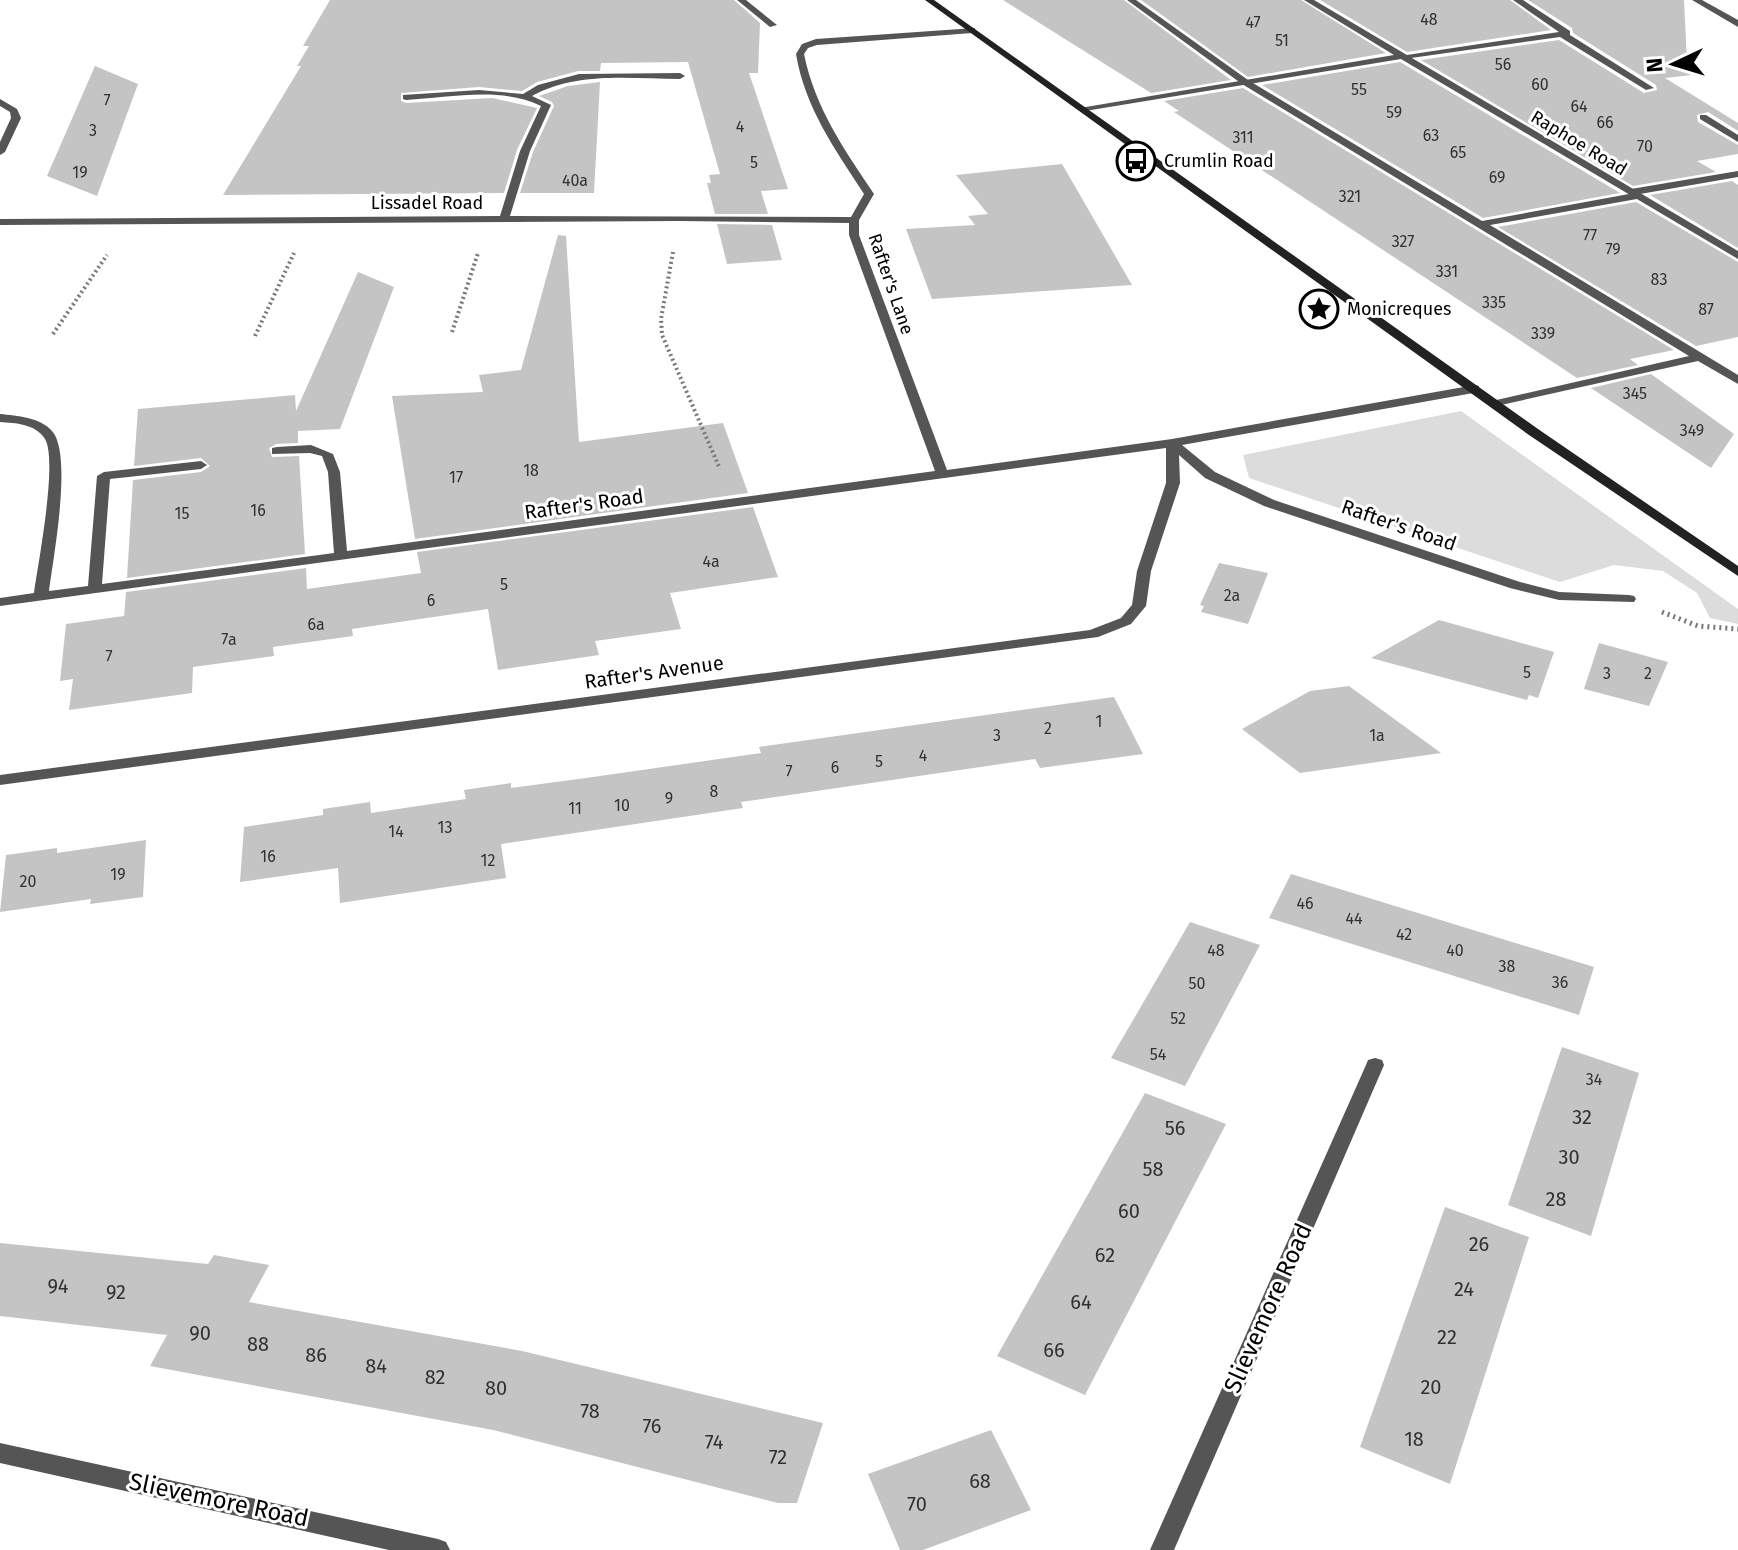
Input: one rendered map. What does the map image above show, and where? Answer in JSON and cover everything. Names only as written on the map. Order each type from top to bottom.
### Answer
[{"type":"main road","points":[[929,0],[1085,108],[1496,404],[1738,572]]},
{"type":"street","points":[[741,0],[773,25]]},
{"type":"street","points":[[1131,0],[1245,82],[1738,380]]},
{"type":"street","name":"Raphoe Road","points":[[1308,0],[1738,256]]},
{"type":"street","points":[[1085,108],[1567,33],[1517,0]]},
{"type":"street","points":[[1696,0],[1738,24]]},
{"type":"street","name":"Rafter's Lane","points":[[943,476],[854,235],[854,220],[869,194],[818,117],[806,89],[800,54],[805,46],[816,42],[972,30]]},
{"type":"street","points":[[1562,34],[1649,88]]},
{"type":"street","points":[[525,96],[537,87],[562,79],[680,76]]},
{"type":"street","points":[[406,97],[525,96],[536,98],[546,105],[525,151],[504,219]]},
{"type":"street","points":[[0,102],[14,111],[16,118],[0,152]]},
{"type":"street","points":[[1703,117],[1738,139]]},
{"type":"street","points":[[1480,224],[1738,174]]},
{"type":"street","name":"Lissadel Road","points":[[0,222],[678,218],[854,220]]},
{"type":"street","points":[[1496,404],[1699,357]]},
{"type":"street","name":"Rafter's Road","points":[[0,602],[1172,443],[1475,389]]},
{"type":"street","points":[[0,418],[40,426],[54,442],[54,480],[41,596]]},
{"type":"street","name":"Rafter's Road","points":[[1172,443],[1210,475],[1269,503],[1515,585],[1559,596],[1629,599]]},
{"type":"street","name":"Rafter's Avenue","points":[[0,780],[1093,634],[1126,621],[1139,606],[1144,571],[1173,483],[1172,443]]},
{"type":"street","points":[[277,451],[311,449],[327,454],[334,472],[341,557]]},
{"type":"street","points":[[95,589],[104,476],[201,465]]},
{"type":"street","name":"Slievemore Road","points":[[1162,1550],[1375,1065]]},
{"type":"street","name":"Slievemore Road","points":[[0,1453],[438,1550]]},
{"type":"path","points":[[678,218],[661,319],[662,335],[734,504]]},
{"type":"path","points":[[255,336],[310,219]]},
{"type":"path","points":[[452,332],[489,220]]},
{"type":"path","points":[[53,334],[129,221]]},
{"type":"path","points":[[1629,599],[1698,626],[1738,629]]},
{"type":"shaded area","points":[[1461,411],[1738,609],[1738,624],[1710,618],[1697,593],[1663,571],[1614,565],[1560,582],[1249,478],[1243,455]]},
{"type":"building","points":[[330,0],[734,0],[760,23],[758,73],[749,73],[788,189],[761,191],[768,214],[715,214],[707,183],[711,183],[709,175],[720,174],[688,62],[601,63],[600,71],[578,71],[537,82],[522,91],[479,87],[401,93],[401,101],[406,103],[492,98],[537,108],[517,150],[504,193],[223,195],[301,66],[297,66],[309,46],[303,46]]},
{"type":"building","points":[[1003,0],[1124,0],[1231,80],[1151,93]]},
{"type":"building","points":[[1141,0],[1301,0],[1386,53],[1248,77]]},
{"type":"building","points":[[1320,0],[1510,0],[1551,30],[1407,52]]},
{"type":"building","points":[[1528,0],[1684,0],[1687,62],[1673,64],[1692,75],[1665,78],[1738,123],[1738,131],[1708,112],[1697,115],[1698,122],[1738,145],[1738,154],[1697,161],[1716,172],[1633,186],[1421,60],[1559,40],[1644,93],[1657,90],[1656,85],[1573,33],[1572,28]]},
{"type":"building","points":[[1400,62],[1620,193],[1483,218],[1262,85]]},
{"type":"building","points":[[95,66],[138,84],[97,196],[47,176]]},
{"type":"building","points":[[600,82],[594,193],[520,193],[533,152],[554,106],[539,96],[568,86]]},
{"type":"building","points":[[1243,88],[1674,350],[1630,359],[1638,365],[1577,378],[1174,112],[1179,111],[1164,101]]},
{"type":"building","points":[[1062,164],[1132,285],[932,299],[906,229],[975,225],[968,216],[988,214],[956,175]]},
{"type":"building","points":[[1732,181],[1738,185],[1738,248],[1650,195]]},
{"type":"building","points":[[1636,202],[1738,262],[1738,337],[1696,346],[1498,227]]},
{"type":"building","points":[[717,224],[772,225],[782,260],[727,264]]},
{"type":"building","points":[[558,235],[566,236],[579,442],[723,423],[748,493],[415,539],[392,396],[483,392],[479,375],[521,370]]},
{"type":"building","points":[[358,272],[394,287],[340,429],[298,431],[298,443],[276,444],[269,448],[272,457],[299,456],[305,554],[127,578],[133,480],[201,472],[210,466],[201,458],[134,466],[138,409],[295,395],[296,411]]},
{"type":"building","points":[[1651,374],[1734,434],[1711,468],[1591,388]]},
{"type":"building","points":[[753,507],[778,577],[670,593],[681,629],[595,641],[599,655],[498,670],[488,609],[352,629],[353,636],[273,647],[274,656],[193,667],[192,693],[69,710],[73,679],[60,681],[66,624],[124,616],[126,592],[306,568],[307,589],[421,573],[417,552]]},
{"type":"building","points":[[1219,563],[1268,573],[1248,624],[1201,612],[1204,606],[1200,605]]},
{"type":"building","points":[[1439,620],[1554,652],[1538,698],[1529,695],[1527,700],[1371,658]]},
{"type":"building","points":[[1599,643],[1668,662],[1649,706],[1584,689]]},
{"type":"building","points":[[1349,686],[1441,753],[1300,773],[1242,729],[1310,691]]},
{"type":"building","points":[[1114,697],[1143,754],[1040,768],[1035,759],[741,802],[743,808],[501,844],[506,878],[340,903],[338,868],[240,882],[244,827],[323,815],[323,809],[370,802],[371,813],[466,799],[464,790],[511,783],[511,788],[761,753],[759,747]]},
{"type":"building","points":[[146,840],[143,897],[90,904],[91,899],[0,912],[6,855],[57,848],[57,853]]},
{"type":"building","points":[[1291,874],[1594,967],[1579,1015],[1269,918]]},
{"type":"building","points":[[1190,922],[1260,945],[1185,1086],[1111,1058]]},
{"type":"building","points":[[1562,1047],[1639,1073],[1591,1236],[1508,1205]]},
{"type":"building","points":[[1145,1093],[1226,1124],[1085,1395],[997,1356]]},
{"type":"building","points":[[1445,1207],[1529,1237],[1450,1484],[1360,1447]]},
{"type":"building","points":[[0,1243],[208,1264],[214,1255],[269,1265],[249,1302],[522,1351],[823,1423],[797,1503],[778,1503],[493,1430],[150,1366],[167,1335],[0,1316]]},
{"type":"building","points":[[991,1430],[1031,1510],[923,1550],[900,1550],[868,1474]]},
{"type":"place","name":"Crumlin Road","points":[[1136,161]]},
{"type":"place","name":"Monicreques","points":[[1319,309]]}]
